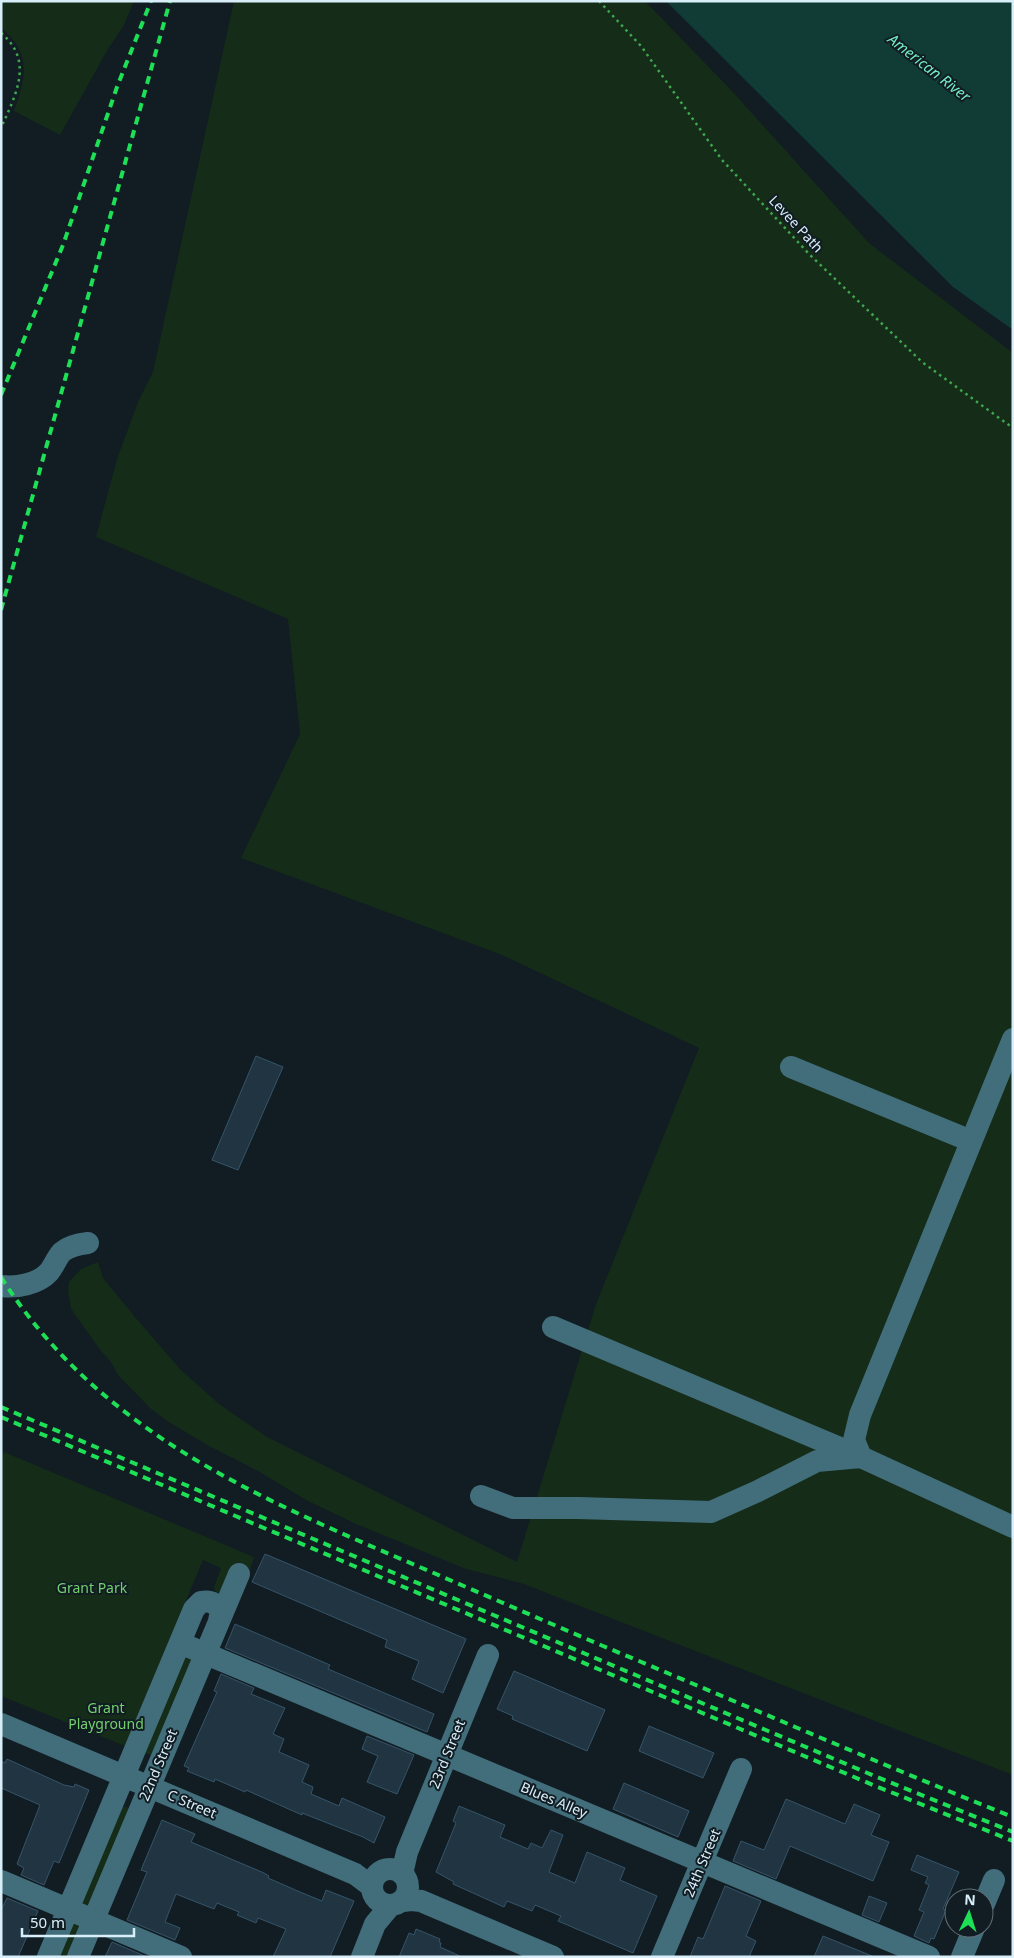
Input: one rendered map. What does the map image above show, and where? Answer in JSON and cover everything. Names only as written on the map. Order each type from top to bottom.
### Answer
[{"type":"street","points":[[861,1457],[854,1440],[860,1415],[1013,1039]]},
{"type":"street","points":[[791,1067],[971,1141]]},
{"type":"street","points":[[1,1286],[19,1286],[41,1278],[49,1272],[62,1252],[76,1244],[88,1243]]},
{"type":"street","points":[[554,1327],[861,1457],[1013,1527]]},
{"type":"street","points":[[481,1496],[513,1508],[711,1512],[758,1491],[817,1460],[861,1457]]},
{"type":"street","name":"22nd Street","points":[[78,1957],[239,1574]]},
{"type":"street","name":"22nd Street","points":[[48,1957],[194,1609],[201,1602],[211,1602],[220,1611],[219,1620]]},
{"type":"street","name":"Blues Alley","points":[[180,1643],[702,1862],[816,1905],[929,1957]]},
{"type":"street","name":"23rd Street","points":[[362,1957],[488,1655]]},
{"type":"street","name":"C Street","points":[[1,1724],[391,1884],[553,1957]]},
{"type":"street","name":"24th Street","points":[[662,1957],[742,1769]]},
{"type":"street","points":[[991,1888],[994,1880]]},
{"type":"street","points":[[1,1881],[180,1957]]},
{"type":"street","points":[[962,1957],[970,1938]]},
{"type":"path","name":"Levee Path","points":[[599,1],[641,46],[722,160],[809,254],[922,362],[1013,428]]},
{"type":"path","points":[[1,33],[8,39],[18,55],[20,76],[14,98],[1,128]]},
{"type":"green space","points":[[1,1],[134,1],[124,25],[108,49],[60,135],[14,111],[21,88],[24,66],[18,47],[1,28]]},
{"type":"green space","points":[[234,1],[645,1],[732,91],[869,243],[1013,353],[1013,1775],[521,1583],[466,1569],[356,1524],[306,1500],[258,1471],[209,1446],[167,1421],[151,1409],[118,1375],[111,1362],[71,1309],[68,1291],[69,1282],[81,1269],[98,1262],[103,1278],[135,1317],[180,1369],[219,1404],[267,1437],[517,1562],[596,1304],[699,1048],[502,955],[241,858],[300,734],[288,619],[96,537],[117,459],[138,402],[153,372]]},
{"type":"green space","name":"Grant Park","points":[[4,1452],[254,1557],[249,1573],[219,1593],[215,1591],[214,1587],[221,1568],[203,1560],[125,1746],[1,1696],[1,1459]]},
{"type":"green space","points":[[183,1657],[193,1657],[151,1755],[145,1753]]},
{"type":"green space","points":[[122,1807],[127,1807],[129,1810],[89,1906],[81,1905]]},
{"type":"green space","points":[[80,1922],[70,1957],[58,1957],[72,1923]]},
{"type":"water","name":"American River","points":[[666,1],[1013,1],[1013,330],[953,287]]},
{"type":"building","points":[[256,1056],[283,1067],[238,1170],[212,1160]]},
{"type":"building","points":[[265,1554],[466,1639],[443,1693],[412,1679],[419,1661],[385,1647],[387,1640],[252,1582]]},
{"type":"building","points":[[235,1624],[330,1665],[328,1669],[434,1714],[427,1732],[225,1648]]},
{"type":"building","points":[[514,1671],[605,1710],[587,1751],[512,1719],[513,1716],[497,1709]]},
{"type":"building","points":[[221,1674],[254,1688],[251,1694],[285,1708],[273,1734],[284,1739],[279,1752],[309,1765],[302,1782],[313,1787],[311,1794],[339,1806],[342,1798],[385,1817],[374,1843],[302,1813],[302,1815],[246,1790],[245,1792],[215,1779],[214,1782],[187,1771],[189,1768],[184,1766],[217,1692],[214,1691]]},
{"type":"building","points":[[649,1726],[714,1753],[703,1778],[639,1751]]},
{"type":"building","points":[[367,1736],[414,1755],[397,1794],[367,1782],[378,1756],[362,1749]]},
{"type":"building","points":[[7,1759],[64,1785],[74,1787],[75,1784],[89,1790],[59,1863],[54,1861],[44,1885],[21,1875],[24,1868],[17,1864],[40,1805],[1,1788],[1,1761],[5,1763]]},
{"type":"building","points":[[624,1783],[689,1811],[678,1837],[613,1809]]},
{"type":"building","points":[[786,1799],[845,1824],[854,1804],[880,1815],[871,1835],[889,1842],[873,1881],[790,1846],[776,1879],[733,1861],[741,1841],[764,1850]]},
{"type":"building","points":[[459,1806],[505,1825],[500,1837],[528,1849],[531,1843],[542,1848],[551,1830],[563,1835],[549,1872],[575,1883],[587,1852],[625,1868],[620,1880],[657,1896],[633,1953],[558,1921],[561,1916],[535,1905],[532,1911],[507,1901],[504,1907],[453,1884],[454,1882],[436,1872],[456,1823],[453,1821]]},
{"type":"building","points":[[162,1820],[195,1834],[191,1842],[264,1873],[269,1876],[268,1878],[300,1892],[322,1901],[326,1890],[354,1901],[330,1957],[273,1957],[286,1929],[258,1918],[256,1923],[237,1915],[239,1912],[217,1903],[214,1909],[176,1894],[165,1922],[180,1928],[175,1940],[127,1920],[147,1872],[141,1870]]},
{"type":"building","points":[[917,1855],[959,1872],[952,1888],[944,1888],[944,1915],[934,1939],[931,1938],[929,1943],[914,1936],[924,1912],[919,1910],[929,1885],[925,1883],[928,1877],[911,1870]]},
{"type":"building","points":[[725,1886],[761,1901],[746,1936],[756,1941],[749,1957],[690,1957],[698,1937],[703,1939]]},
{"type":"building","points":[[869,1896],[887,1903],[879,1922],[862,1915]]},
{"type":"building","points":[[7,1898],[38,1911],[18,1957],[1,1957],[1,1910]]},
{"type":"building","points":[[416,1929],[440,1939],[440,1947],[462,1957],[399,1957],[409,1933],[414,1935]]},
{"type":"building","points":[[823,1936],[872,1956],[814,1957]]},
{"type":"building","points":[[112,1942],[147,1957],[105,1957]]},
{"type":"railway","points":[[1,395],[63,245],[117,87],[151,1]]},
{"type":"railway","points":[[1,610],[170,1]]},
{"type":"railway","points":[[1,1277],[38,1328],[80,1373],[126,1412],[175,1447],[226,1477],[281,1505],[394,1556],[859,1754],[1013,1817]]},
{"type":"railway","points":[[1,1407],[877,1777],[1013,1832]]},
{"type":"railway","points":[[1,1417],[873,1785],[1013,1841]]},
{"type":"park label","name":"Grant Playground","points":[[106,1716]]}]
